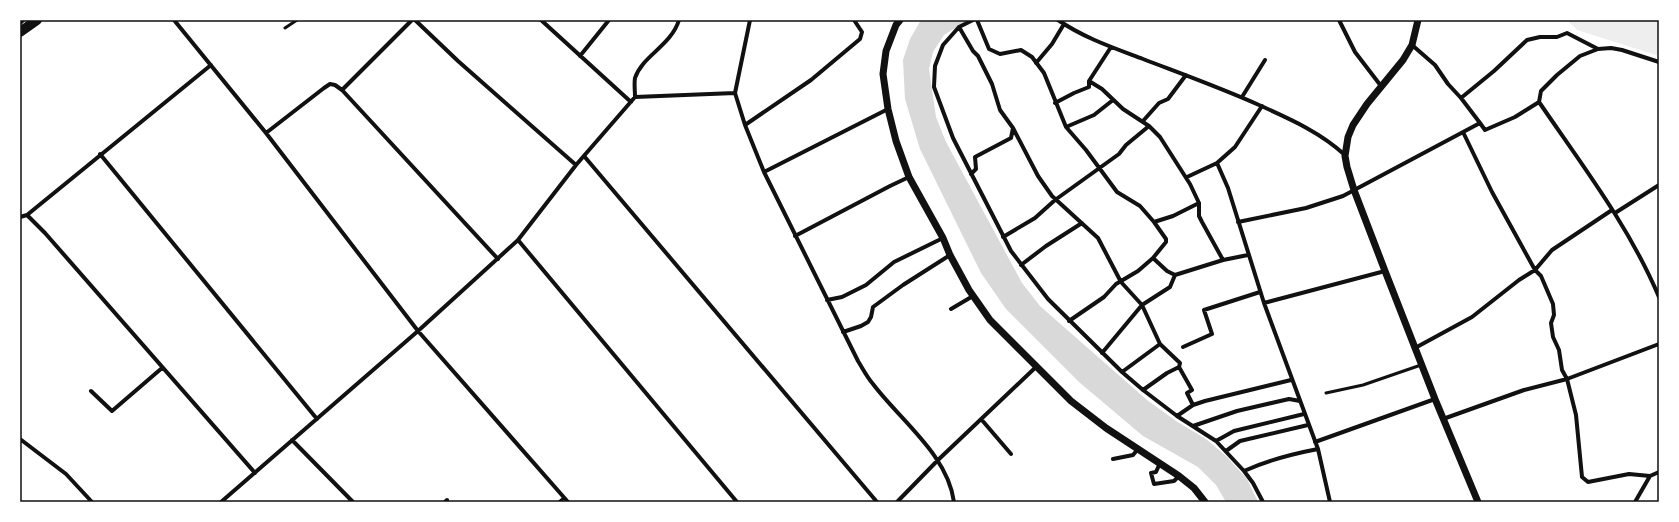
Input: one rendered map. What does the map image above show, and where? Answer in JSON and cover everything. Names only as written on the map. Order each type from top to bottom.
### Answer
[{"type":"main road","points":[[20,32],[37,20]]},
{"type":"street","points":[[174,20],[266,132],[418,331],[568,502]]},
{"type":"street","points":[[342,90],[412,20]]},
{"type":"street","points":[[415,20],[458,61],[576,165]]},
{"type":"street","points":[[541,20],[631,102]]},
{"type":"street","points":[[580,56],[609,20]]},
{"type":"street","points":[[221,502],[418,331],[518,240],[576,165],[631,102],[634,97],[635,78],[648,60],[668,42],[679,20]]},
{"type":"street","points":[[750,20],[735,93],[745,126],[764,172],[858,361],[873,384],[938,460],[946,475],[954,502]]},
{"type":"street","points":[[745,126],[811,80],[860,39],[862,32],[854,20]]},
{"type":"street","points":[[900,20],[896,25],[886,51],[883,74],[888,109],[896,141],[909,177],[973,296],[990,320],[1071,401],[1106,428],[1180,476],[1194,488],[1204,502]]},
{"type":"street","points":[[973,20],[959,27],[943,45],[939,52],[935,66],[934,87],[953,138],[1003,237],[1021,265],[1048,299],[1069,321],[1143,390],[1176,416],[1216,441],[1244,471],[1253,483],[1262,502]]},
{"type":"street","points":[[977,20],[989,49],[1000,54],[1021,50],[1032,57],[1044,74],[1066,127],[1086,150],[1117,192],[1140,206],[1166,239],[1164,245],[1153,258],[1138,271],[1069,321]]},
{"type":"street","points":[[1058,20],[1077,32],[1111,47],[1219,86],[1303,124],[1332,144],[1345,156]]},
{"type":"street","points":[[1339,20],[1355,52],[1382,86]]},
{"type":"street","points":[[1418,20],[1412,45],[1394,73],[1367,104],[1353,125],[1348,137],[1345,156],[1354,190],[1385,272],[1421,365],[1478,502]]},
{"type":"street","points":[[1036,63],[1052,44],[1064,24]]},
{"type":"street","points":[[959,27],[973,51],[978,56],[992,84],[1000,110],[1013,128],[1038,176],[1055,200],[1098,238],[1121,282],[1142,305],[1160,344],[1180,363],[1179,367],[1192,390],[1187,393],[1193,405]]},
{"type":"street","points":[[1461,98],[1494,71],[1527,40],[1532,38],[1557,38],[1568,33],[1598,49]]},
{"type":"street","points":[[1412,45],[1435,65],[1448,84],[1461,98],[1485,130],[1515,117],[1539,102]]},
{"type":"street","points":[[1055,103],[1089,87],[1089,81],[1111,47]]},
{"type":"street","points":[[1659,62],[1622,50],[1611,48],[1598,49],[1580,56],[1557,76],[1541,91],[1539,102],[1614,211],[1648,270],[1659,297]]},
{"type":"street","points":[[1242,97],[1265,60]]},
{"type":"street","points":[[20,217],[27,215],[211,65]]},
{"type":"street","points":[[1143,121],[1159,103],[1168,99],[1186,75]]},
{"type":"street","points":[[1089,81],[1102,89],[1113,100],[1143,121],[1166,144],[1187,177],[1199,203],[1199,216],[1223,260]]},
{"type":"street","points":[[266,132],[330,84],[335,85],[342,90],[498,259]]},
{"type":"street","points":[[634,97],[735,93]]},
{"type":"street","points":[[1066,127],[1094,115],[1113,100]]},
{"type":"street","points":[[1187,177],[1217,163],[1235,147],[1262,106]]},
{"type":"street","points":[[764,172],[888,109]]},
{"type":"street","points":[[1238,222],[1312,206],[1343,196],[1480,123]]},
{"type":"street","points":[[1003,237],[1035,218],[1055,200],[1119,154],[1149,126]]},
{"type":"street","points":[[971,174],[976,169],[975,157],[1011,138],[1013,128]]},
{"type":"street","points":[[1463,132],[1492,192],[1535,270],[1541,276],[1553,304],[1554,315],[1552,323],[1554,337],[1559,350],[1562,370],[1567,379],[1576,415],[1582,476],[1588,482],[1629,474],[1650,476],[1659,472]]},
{"type":"street","points":[[100,154],[317,419]]},
{"type":"street","points":[[584,156],[877,502]]},
{"type":"street","points":[[1217,163],[1228,188],[1260,292],[1291,380],[1318,449],[1330,502]]},
{"type":"street","points":[[795,236],[909,177]]},
{"type":"street","points":[[1415,348],[1472,317],[1519,280],[1535,270],[1552,250],[1659,185]]},
{"type":"street","points":[[1154,222],[1173,216],[1199,203]]},
{"type":"street","points":[[27,215],[45,233],[255,473]]},
{"type":"street","points":[[1021,265],[1046,246],[1082,223]]},
{"type":"street","points":[[827,300],[842,297],[866,285],[894,262],[943,238]]},
{"type":"street","points":[[518,240],[738,502]]},
{"type":"street","points":[[843,332],[861,326],[870,319],[873,307],[903,285],[950,255]]},
{"type":"street","points":[[1153,258],[1167,271],[1175,275],[1223,260],[1248,255]]},
{"type":"street","points":[[1264,303],[1385,272]]},
{"type":"street","points":[[1102,353],[1142,305],[1170,287],[1175,275]]},
{"type":"street","points":[[1183,347],[1212,334],[1204,310],[1260,292]]},
{"type":"street","points":[[951,309],[973,296]]},
{"type":"street","points":[[1122,372],[1160,344]]},
{"type":"street","points":[[1443,419],[1524,390],[1567,379],[1659,344]]},
{"type":"street","points":[[897,502],[938,460],[1037,366]]},
{"type":"street","points":[[1143,390],[1167,373],[1179,367]]},
{"type":"street","points":[[91,392],[112,411],[162,368]]},
{"type":"street","points":[[1176,416],[1193,405],[1291,380]]},
{"type":"street","points":[[1193,426],[1237,411],[1289,399],[1300,401]]},
{"type":"street","points":[[1315,442],[1435,399]]},
{"type":"street","points":[[1216,441],[1234,431],[1304,414]]},
{"type":"street","points":[[981,419],[1011,454]]},
{"type":"street","points":[[1226,451],[1240,441],[1308,425]]},
{"type":"street","points":[[20,439],[66,474],[92,502]]},
{"type":"street","points":[[292,440],[352,502]]},
{"type":"street","points":[[1113,459],[1134,455],[1138,449]]},
{"type":"street","points":[[1244,471],[1263,462],[1293,453],[1318,449]]},
{"type":"street","points":[[1160,464],[1156,472],[1151,473],[1154,484],[1174,481],[1180,476]]},
{"type":"street","points":[[1635,502],[1650,476]]},
{"type":"lane","points":[[20,24],[24,20]]},
{"type":"lane","points":[[285,28],[297,20]]},
{"type":"lane","points":[[1326,393],[1363,385],[1421,365]]},
{"type":"lane","points":[[559,502],[564,498]]},
{"type":"shaded area","points":[[921,20],[968,20],[944,35],[933,52],[929,69],[936,117],[946,142],[1022,283],[1040,306],[1147,400],[1176,421],[1206,439],[1226,456],[1247,479],[1258,502],[1226,502],[1216,485],[1198,467],[1143,436],[1079,382],[1006,309],[981,273],[920,149],[905,99],[903,60],[910,39]]},
{"type":"shaded area","points":[[1567,20],[1659,20],[1659,56],[1577,30]]}]
